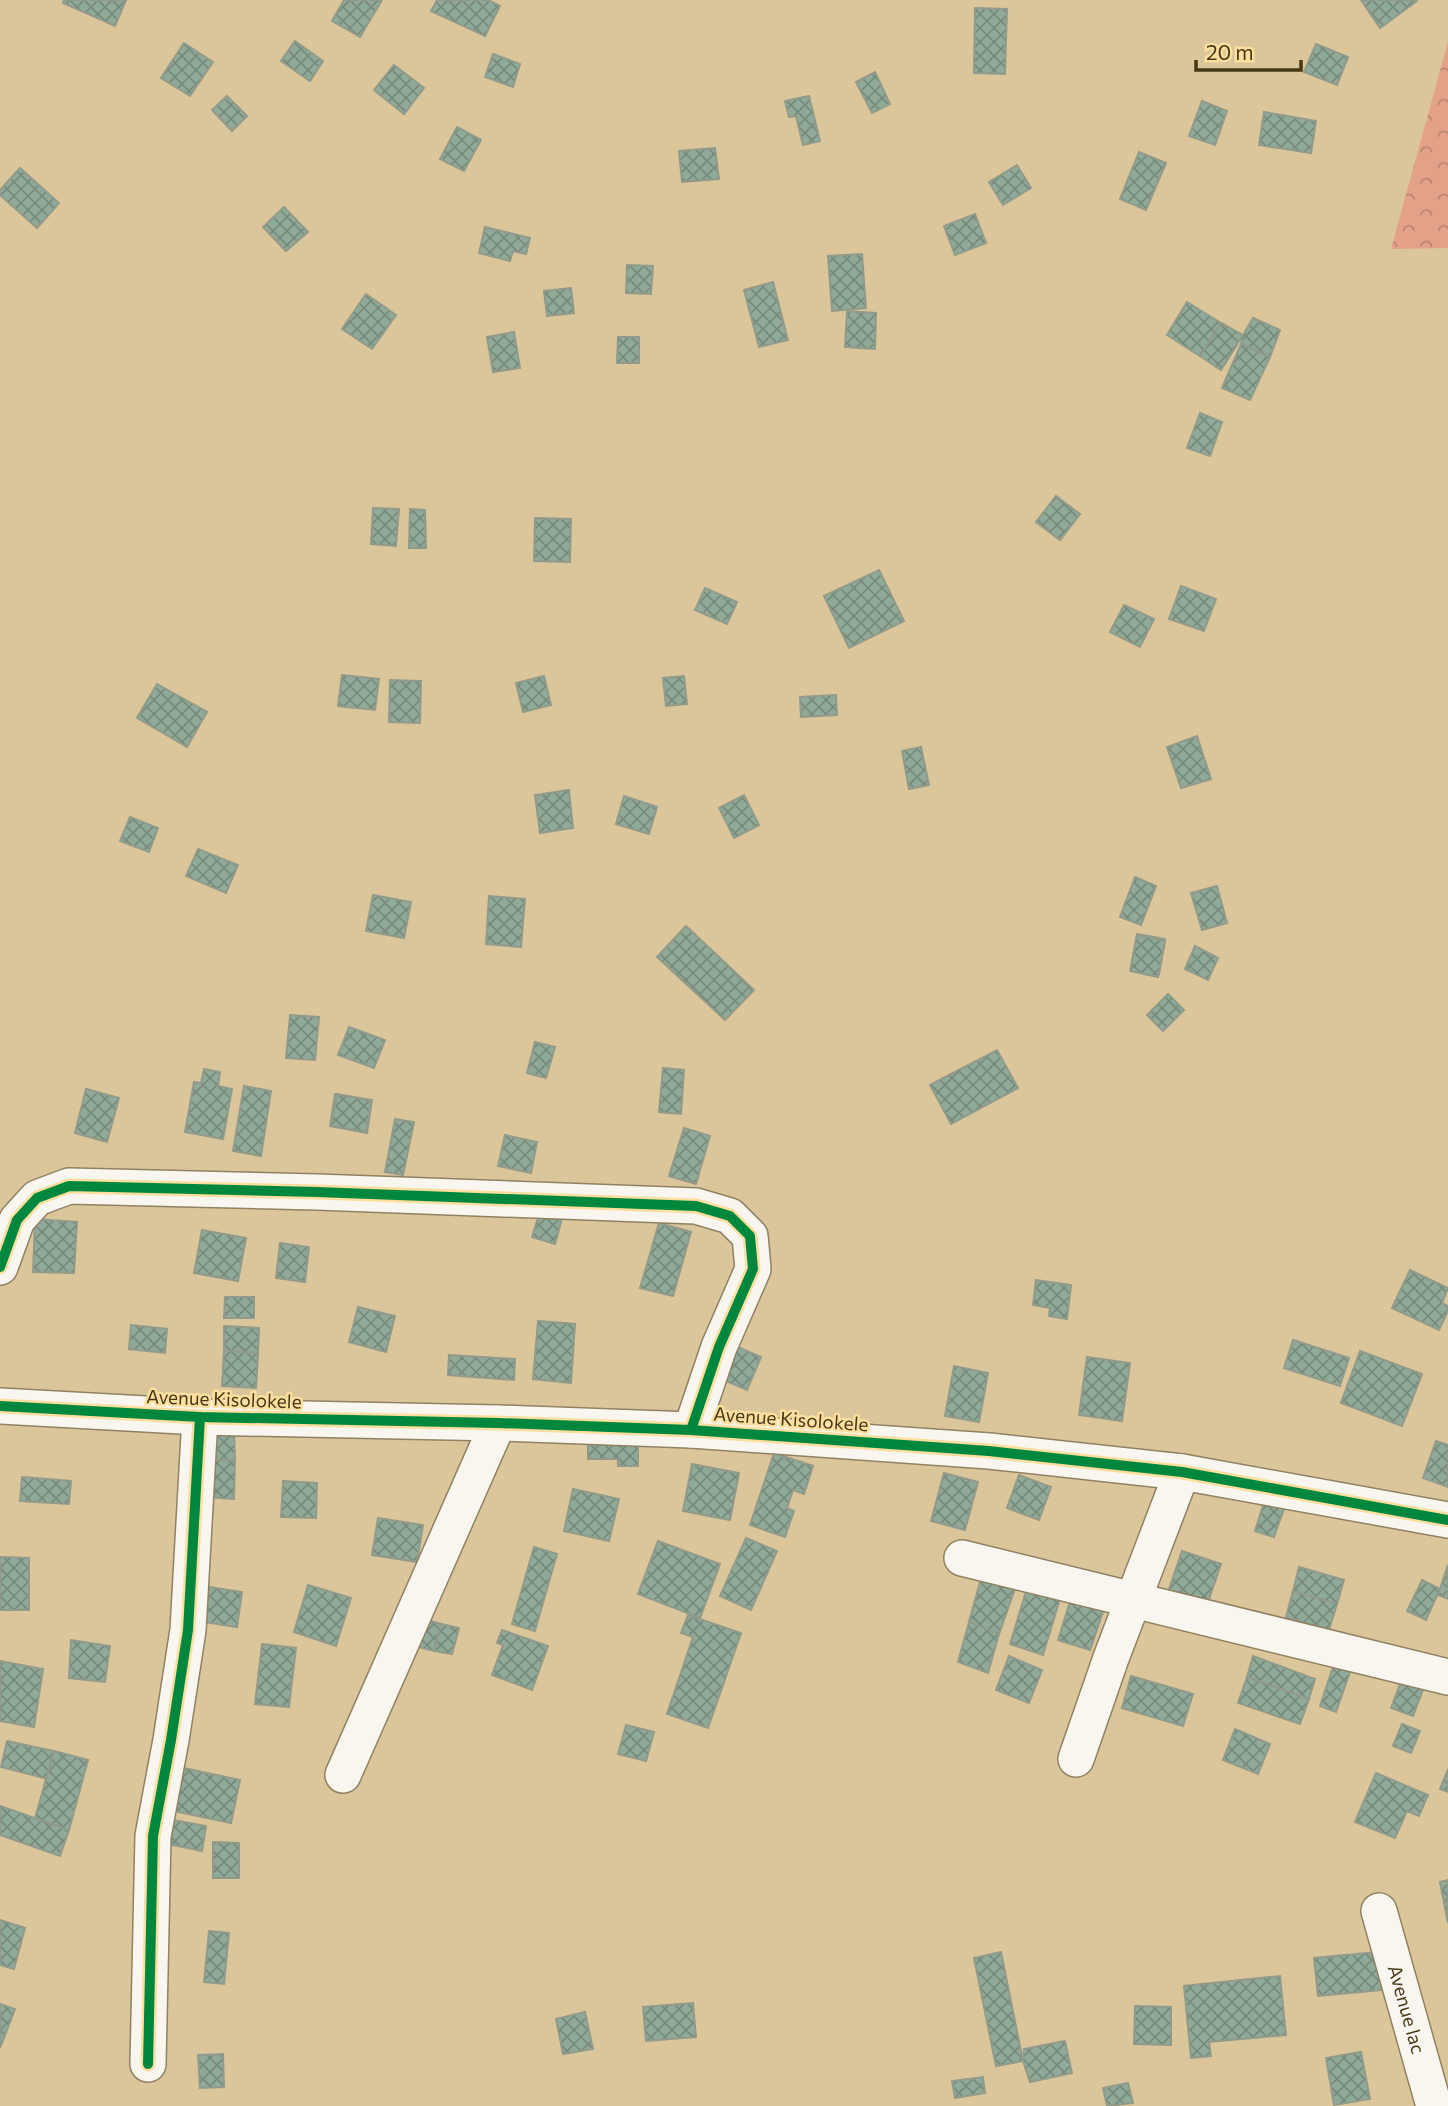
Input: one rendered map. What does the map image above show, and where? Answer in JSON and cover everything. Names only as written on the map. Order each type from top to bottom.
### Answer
[{"type":"street","points":[[0,1267],[16,1220],[37,1198],[69,1186],[303,1191],[696,1206],[730,1216],[750,1237],[753,1269],[719,1348],[691,1430]]},
{"type":"street","name":"Avenue Kisolokele","points":[[0,1406],[200,1416],[691,1430],[989,1451],[1182,1472],[1448,1520]]},
{"type":"street","points":[[148,2064],[153,1836],[188,1630],[200,1416]]},
{"type":"street","points":[[343,1775],[498,1423]]},
{"type":"street","points":[[1076,1759],[1111,1658],[1182,1472]]},
{"type":"street","points":[[962,1558],[1448,1677]]},
{"type":"street","name":"Avenue lac","points":[[1380,1912],[1434,2106]]},
{"type":"green space","points":[[1448,42],[1448,248],[1391,249]]},
{"type":"building","points":[[64,0],[126,0],[115,26],[63,3]]},
{"type":"building","points":[[344,0],[382,0],[360,37],[332,21]]},
{"type":"building","points":[[437,0],[488,0],[500,6],[485,36],[431,11]]},
{"type":"building","points":[[1361,0],[1416,0],[1417,1],[1380,28]]},
{"type":"building","points":[[975,8],[1007,9],[1005,74],[974,73]]},
{"type":"building","points":[[295,41],[323,61],[310,81],[281,61]]},
{"type":"building","points":[[184,43],[213,62],[190,96],[161,78]]},
{"type":"building","points":[[1316,44],[1348,57],[1337,85],[1304,72]]},
{"type":"building","points":[[493,54],[520,64],[513,87],[485,77]]},
{"type":"building","points":[[394,65],[424,88],[404,114],[374,90]]},
{"type":"building","points":[[875,72],[890,104],[872,113],[856,82]]},
{"type":"building","points":[[227,96],[247,116],[232,131],[212,110]]},
{"type":"building","points":[[809,96],[820,141],[803,145],[796,116],[789,117],[785,101]]},
{"type":"building","points":[[1202,101],[1227,111],[1215,145],[1189,136]]},
{"type":"building","points":[[1264,112],[1316,121],[1311,153],[1259,145]]},
{"type":"building","points":[[457,127],[481,140],[464,171],[440,159]]},
{"type":"building","points":[[715,148],[719,179],[682,182],[679,151]]},
{"type":"building","points":[[1139,152],[1166,163],[1146,210],[1120,199]]},
{"type":"building","points":[[1017,165],[1031,188],[1003,205],[989,182]]},
{"type":"building","points":[[20,168],[59,203],[37,228],[0,195],[0,190]]},
{"type":"building","points":[[284,207],[308,232],[286,251],[263,227]]},
{"type":"building","points":[[975,214],[986,243],[955,255],[944,226]]},
{"type":"building","points":[[485,227],[530,238],[526,254],[513,251],[510,261],[479,253]]},
{"type":"building","points":[[862,254],[866,308],[832,311],[828,256]]},
{"type":"building","points":[[627,265],[653,266],[651,294],[626,293]]},
{"type":"building","points":[[773,282],[788,340],[759,347],[744,290]]},
{"type":"building","points":[[571,288],[574,313],[547,316],[544,291]]},
{"type":"building","points":[[366,294],[396,315],[372,349],[342,329]]},
{"type":"building","points":[[1187,302],[1221,323],[1200,356],[1167,335]]},
{"type":"building","points":[[847,311],[876,313],[875,349],[845,347]]},
{"type":"building","points":[[1253,318],[1280,330],[1270,357],[1241,344]]},
{"type":"building","points":[[1221,323],[1243,335],[1221,370],[1200,356]]},
{"type":"building","points":[[514,332],[520,368],[493,372],[487,337]]},
{"type":"building","points":[[618,337],[639,337],[639,363],[617,363]]},
{"type":"building","points":[[1241,344],[1270,357],[1250,400],[1222,388]]},
{"type":"building","points":[[1200,413],[1222,422],[1210,456],[1187,448]]},
{"type":"building","points":[[1056,496],[1080,514],[1060,540],[1036,522]]},
{"type":"building","points":[[373,508],[399,509],[396,546],[371,544]]},
{"type":"building","points":[[410,509],[425,510],[426,548],[409,548]]},
{"type":"building","points":[[535,518],[571,519],[570,562],[534,561]]},
{"type":"building","points":[[879,570],[904,621],[849,648],[824,596]]},
{"type":"building","points":[[1181,586],[1216,599],[1204,631],[1169,619]]},
{"type":"building","points":[[705,588],[737,602],[727,624],[695,610]]},
{"type":"building","points":[[1124,605],[1154,619],[1140,647],[1110,632]]},
{"type":"building","points":[[342,675],[379,679],[375,710],[338,706]]},
{"type":"building","points":[[544,676],[551,705],[523,712],[516,683]]},
{"type":"building","points":[[684,676],[687,704],[666,706],[663,678]]},
{"type":"building","points":[[390,680],[421,681],[420,723],[389,722]]},
{"type":"building","points":[[157,684],[207,712],[187,747],[137,718]]},
{"type":"building","points":[[836,695],[837,715],[801,717],[800,697]]},
{"type":"building","points":[[1197,736],[1211,779],[1181,788],[1167,747]]},
{"type":"building","points":[[921,747],[929,785],[909,789],[902,751]]},
{"type":"building","points":[[569,790],[573,828],[540,833],[535,795]]},
{"type":"building","points":[[744,795],[759,825],[734,838],[719,808]]},
{"type":"building","points":[[624,796],[657,807],[649,834],[616,824]]},
{"type":"building","points":[[130,817],[158,828],[149,852],[120,841]]},
{"type":"building","points":[[198,849],[238,865],[226,893],[186,876]]},
{"type":"building","points":[[1135,877],[1156,886],[1141,925],[1120,917]]},
{"type":"building","points":[[1217,886],[1227,923],[1202,930],[1191,893]]},
{"type":"building","points":[[373,895],[411,902],[404,938],[366,931]]},
{"type":"building","points":[[489,896],[525,899],[521,947],[486,944]]},
{"type":"building","points":[[686,926],[754,990],[725,1020],[657,957]]},
{"type":"building","points":[[1137,934],[1165,939],[1159,974],[1131,969]]},
{"type":"building","points":[[1137,935],[1165,941],[1158,977],[1130,971]]},
{"type":"building","points":[[1195,946],[1218,958],[1208,980],[1185,969]]},
{"type":"building","points":[[1168,994],[1184,1010],[1163,1031],[1147,1015]]},
{"type":"building","points":[[290,1015],[319,1017],[315,1060],[286,1058]]},
{"type":"building","points":[[349,1027],[385,1040],[374,1068],[338,1055]]},
{"type":"building","points":[[535,1042],[555,1047],[546,1078],[527,1073]]},
{"type":"building","points":[[997,1050],[1018,1088],[951,1124],[930,1085]]},
{"type":"building","points":[[663,1068],[684,1070],[681,1114],[659,1112]]},
{"type":"building","points":[[204,1069],[220,1072],[218,1086],[232,1089],[223,1139],[185,1132],[194,1082],[201,1083]]},
{"type":"building","points":[[244,1086],[271,1091],[261,1156],[233,1151]]},
{"type":"building","points":[[86,1089],[119,1098],[107,1142],[75,1133]]},
{"type":"building","points":[[335,1094],[372,1100],[367,1133],[330,1126]]},
{"type":"building","points":[[337,1094],[371,1101],[366,1132],[331,1126]]},
{"type":"building","points":[[395,1119],[414,1122],[403,1175],[385,1172]]},
{"type":"building","points":[[684,1128],[710,1136],[696,1184],[669,1176]]},
{"type":"building","points":[[505,1135],[537,1142],[531,1173],[498,1166]]},
{"type":"building","points":[[541,1208],[563,1215],[555,1244],[532,1237]]},
{"type":"building","points":[[35,1219],[77,1222],[74,1273],[33,1272]]},
{"type":"building","points":[[659,1223],[691,1232],[673,1296],[640,1288]]},
{"type":"building","points":[[202,1230],[246,1238],[238,1281],[194,1273]]},
{"type":"building","points":[[280,1243],[309,1247],[305,1282],[276,1278]]},
{"type":"building","points":[[1410,1270],[1448,1288],[1442,1303],[1448,1306],[1448,1311],[1439,1330],[1392,1308]]},
{"type":"building","points":[[1036,1280],[1071,1285],[1067,1319],[1049,1316],[1050,1308],[1033,1305]]},
{"type":"building","points":[[225,1297],[254,1297],[254,1318],[224,1318]]},
{"type":"building","points":[[358,1307],[395,1316],[386,1352],[349,1342]]},
{"type":"building","points":[[538,1321],[575,1324],[571,1383],[533,1379]]},
{"type":"building","points":[[131,1325],[167,1329],[165,1353],[129,1349]]},
{"type":"building","points":[[224,1326],[259,1328],[258,1353],[224,1351]]},
{"type":"building","points":[[1293,1340],[1349,1358],[1340,1386],[1284,1368]]},
{"type":"building","points":[[733,1345],[761,1357],[747,1390],[719,1378]]},
{"type":"building","points":[[224,1351],[258,1353],[256,1388],[222,1386]]},
{"type":"building","points":[[1360,1351],[1422,1374],[1402,1426],[1341,1403]]},
{"type":"building","points":[[449,1355],[515,1359],[514,1380],[448,1375]]},
{"type":"building","points":[[1087,1357],[1130,1363],[1122,1421],[1079,1415]]},
{"type":"building","points":[[954,1366],[988,1373],[979,1422],[945,1416]]},
{"type":"building","points":[[209,1429],[234,1429],[235,1460],[210,1461]]},
{"type":"building","points":[[588,1440],[638,1441],[638,1466],[618,1466],[618,1459],[588,1459]]},
{"type":"building","points":[[1436,1441],[1448,1445],[1448,1487],[1423,1478]]},
{"type":"building","points":[[774,1453],[813,1466],[804,1494],[793,1490],[787,1508],[794,1511],[785,1537],[750,1525]]},
{"type":"building","points":[[235,1460],[234,1499],[206,1497],[210,1461]]},
{"type":"building","points":[[692,1464],[739,1473],[730,1520],[683,1511]]},
{"type":"building","points":[[944,1473],[978,1482],[965,1530],[931,1521]]},
{"type":"building","points":[[1019,1475],[1051,1487],[1039,1520],[1007,1508]]},
{"type":"building","points":[[22,1477],[71,1481],[69,1504],[20,1501]]},
{"type":"building","points":[[283,1481],[317,1483],[316,1518],[281,1517]]},
{"type":"building","points":[[573,1489],[619,1499],[609,1541],[564,1531]]},
{"type":"building","points":[[1265,1499],[1285,1506],[1274,1537],[1255,1531]]},
{"type":"building","points":[[378,1518],[423,1525],[417,1562],[372,1555]]},
{"type":"building","points":[[746,1538],[777,1551],[751,1610],[720,1596]]},
{"type":"building","points":[[658,1541],[720,1564],[700,1618],[638,1594]]},
{"type":"building","points":[[534,1547],[557,1554],[535,1631],[512,1624]]},
{"type":"building","points":[[1182,1551],[1221,1564],[1206,1608],[1167,1595]]},
{"type":"building","points":[[0,1557],[29,1558],[29,1610],[0,1610]]},
{"type":"building","points":[[1448,1565],[1448,1599],[1438,1595]]},
{"type":"building","points":[[1299,1567],[1344,1580],[1337,1604],[1293,1591]]},
{"type":"building","points":[[983,1571],[1017,1583],[999,1634],[969,1622]]},
{"type":"building","points":[[1422,1580],[1440,1589],[1426,1620],[1407,1611]]},
{"type":"building","points":[[1029,1582],[1062,1592],[1043,1655],[1010,1644]]},
{"type":"building","points":[[308,1585],[351,1598],[336,1646],[294,1632]]},
{"type":"building","points":[[209,1587],[242,1592],[237,1627],[204,1622]]},
{"type":"building","points":[[1293,1591],[1337,1604],[1329,1630],[1286,1617]]},
{"type":"building","points":[[1073,1592],[1106,1603],[1090,1650],[1058,1640]]},
{"type":"building","points":[[688,1615],[741,1633],[708,1728],[667,1714],[693,1637],[681,1633]]},
{"type":"building","points":[[423,1619],[441,1624],[434,1651],[415,1646]]},
{"type":"building","points":[[969,1622],[999,1634],[988,1673],[958,1662]]},
{"type":"building","points":[[441,1624],[459,1628],[452,1654],[434,1651]]},
{"type":"building","points":[[502,1630],[548,1646],[532,1690],[492,1675],[503,1645],[497,1643]]},
{"type":"building","points":[[71,1640],[110,1646],[105,1682],[69,1678]]},
{"type":"building","points":[[262,1644],[296,1648],[289,1707],[255,1704]]},
{"type":"building","points":[[1009,1656],[1042,1670],[1029,1703],[996,1690]]},
{"type":"building","points":[[1253,1656],[1315,1679],[1309,1699],[1247,1677]]},
{"type":"building","points":[[0,1661],[43,1669],[34,1727],[0,1721]]},
{"type":"building","points":[[1334,1664],[1351,1669],[1336,1712],[1320,1706]]},
{"type":"building","points":[[1131,1676],[1193,1694],[1183,1726],[1122,1708]]},
{"type":"building","points":[[1247,1677],[1309,1699],[1300,1724],[1238,1703]]},
{"type":"building","points":[[1402,1679],[1424,1687],[1413,1716],[1391,1708]]},
{"type":"building","points":[[1402,1724],[1420,1731],[1411,1753],[1393,1746]]},
{"type":"building","points":[[626,1725],[654,1732],[646,1761],[618,1754]]},
{"type":"building","points":[[1235,1729],[1270,1744],[1258,1774],[1223,1760]]},
{"type":"building","points":[[7,1741],[54,1751],[48,1779],[1,1767]]},
{"type":"building","points":[[54,1751],[88,1760],[69,1830],[35,1818]]},
{"type":"building","points":[[179,1767],[240,1780],[231,1823],[169,1810]]},
{"type":"building","points":[[1448,1769],[1448,1792],[1440,1789]]},
{"type":"building","points":[[1376,1773],[1428,1795],[1419,1816],[1407,1811],[1395,1838],[1355,1822]]},
{"type":"building","points":[[0,1806],[69,1830],[60,1856],[0,1835]]},
{"type":"building","points":[[168,1819],[206,1826],[202,1851],[163,1843]]},
{"type":"building","points":[[213,1842],[239,1843],[239,1878],[213,1878]]},
{"type":"building","points":[[1448,1880],[1448,1923],[1440,1882]]},
{"type":"building","points":[[0,1920],[25,1928],[14,1969],[0,1965]]},
{"type":"building","points":[[209,1931],[229,1933],[224,1984],[204,1982]]},
{"type":"building","points":[[1001,1952],[1023,2061],[996,2066],[974,1958]]},
{"type":"building","points":[[1377,1952],[1381,1990],[1318,1996],[1314,1958]]},
{"type":"building","points":[[1280,1976],[1286,2035],[1209,2042],[1211,2056],[1191,2058],[1184,1986]]},
{"type":"building","points":[[693,2003],[696,2037],[646,2041],[643,2007]]},
{"type":"building","points":[[0,2004],[15,2009],[0,2048]]},
{"type":"building","points":[[1135,2006],[1171,2007],[1171,2045],[1134,2044]]},
{"type":"building","points":[[585,2012],[593,2049],[563,2054],[556,2019]]},
{"type":"building","points":[[1065,2041],[1072,2073],[1030,2082],[1023,2061],[1024,2049]]},
{"type":"building","points":[[1361,2052],[1370,2099],[1334,2105],[1326,2058]]},
{"type":"building","points":[[223,2054],[224,2087],[200,2088],[198,2055]]},
{"type":"building","points":[[983,2077],[985,2093],[955,2098],[952,2081]]},
{"type":"building","points":[[1128,2083],[1133,2103],[1107,2106],[1103,2088]]},
{"type":"cycle path","points":[[0,1267],[17,1220],[37,1198],[69,1186],[696,1206],[730,1216],[750,1236],[753,1269],[719,1347],[691,1430]]},
{"type":"cycle path","points":[[0,1406],[200,1417],[691,1430],[989,1451],[1182,1472],[1448,1520]]},
{"type":"cycle path","points":[[148,2064],[153,1836],[188,1630],[200,1417]]}]
